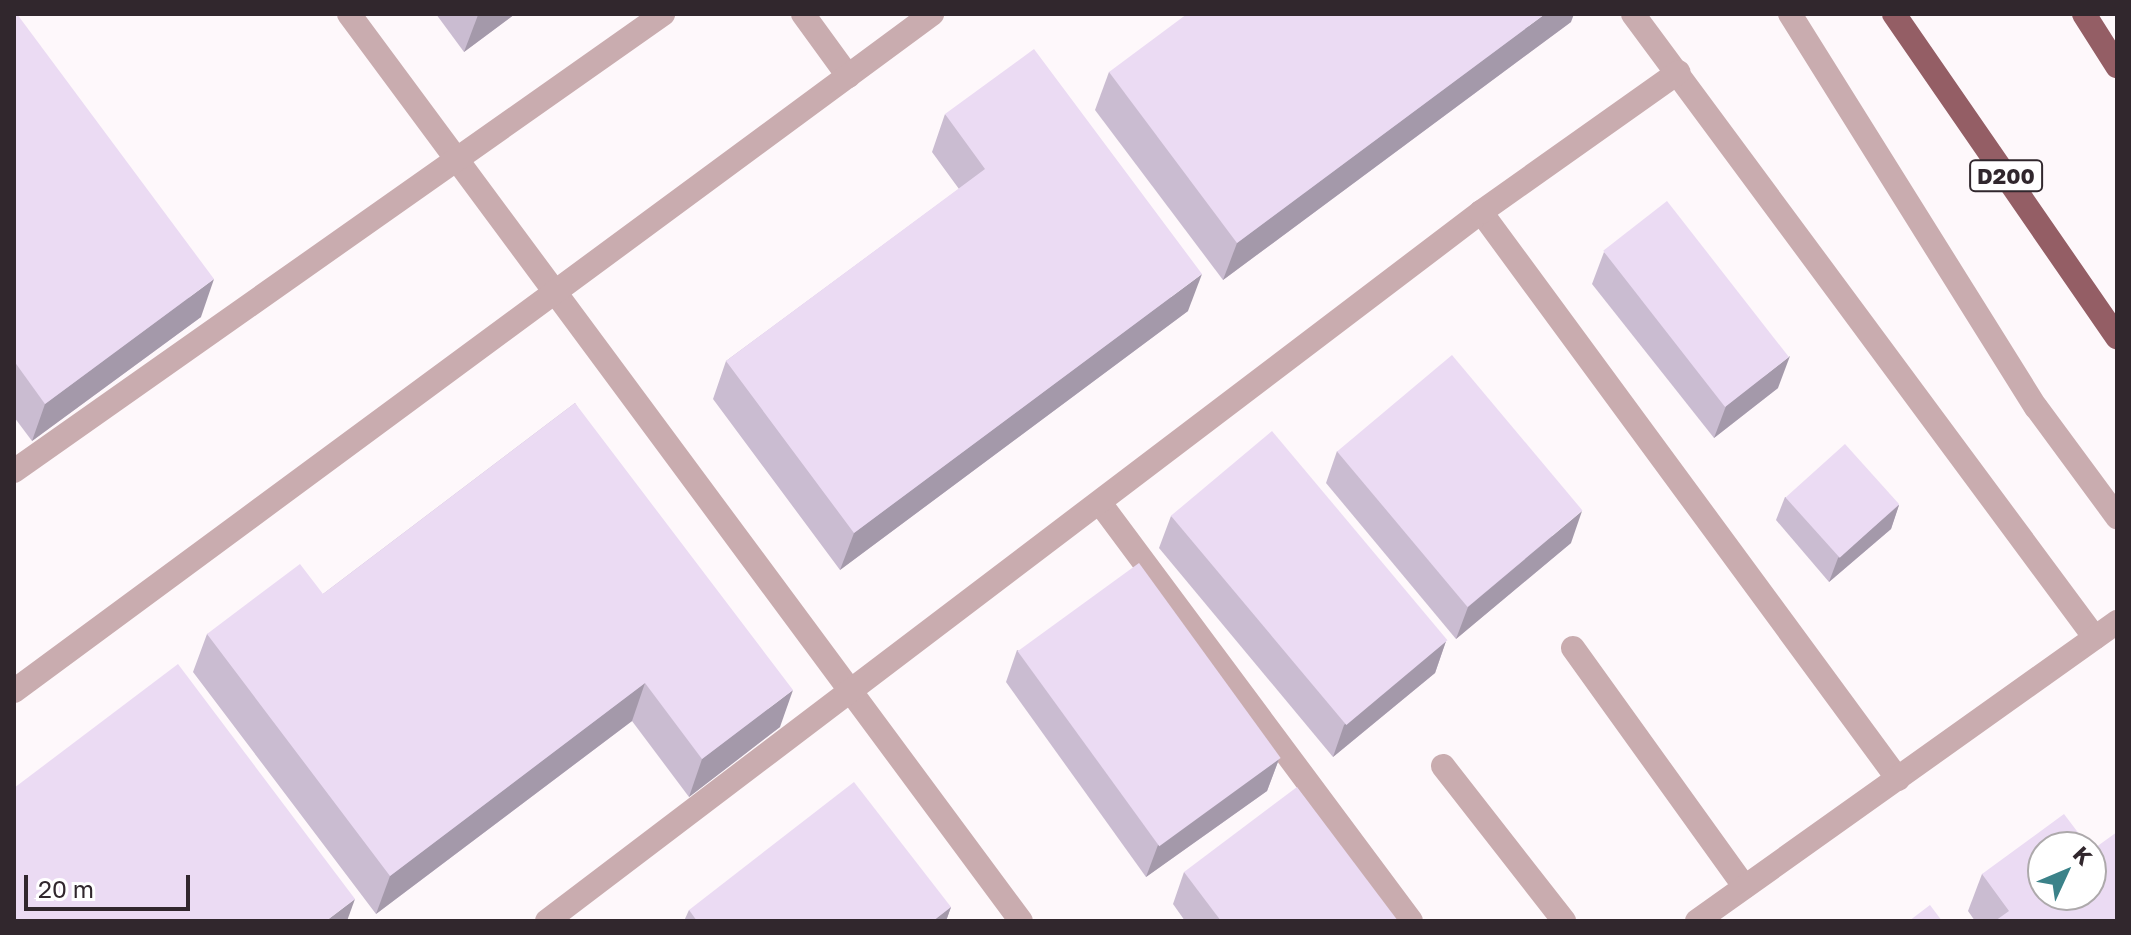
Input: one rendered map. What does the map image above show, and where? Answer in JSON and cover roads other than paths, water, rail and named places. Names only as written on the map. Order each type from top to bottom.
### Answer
[{"type":"highway","name":"D200","points":[[1894,14],[2117,337]]},
{"type":"highway","points":[[2084,14],[2117,66]]},
{"type":"street","points":[[349,14],[1021,921]]},
{"type":"street","points":[[14,471],[663,14]]},
{"type":"street","points":[[803,14],[848,76]]},
{"type":"street","points":[[14,691],[932,14]]},
{"type":"street","points":[[1633,14],[1679,72],[2095,638]]},
{"type":"street","points":[[1790,14],[2036,407],[2117,517]]},
{"type":"street","points":[[547,921],[1481,212],[1679,72]]},
{"type":"street","points":[[1481,212],[1898,779]]},
{"type":"street","points":[[1100,503],[1411,921]]},
{"type":"street","points":[[1697,921],[2117,622]]},
{"type":"street","points":[[1573,648],[1745,887]]},
{"type":"street","points":[[1443,766],[1564,921]]}]
